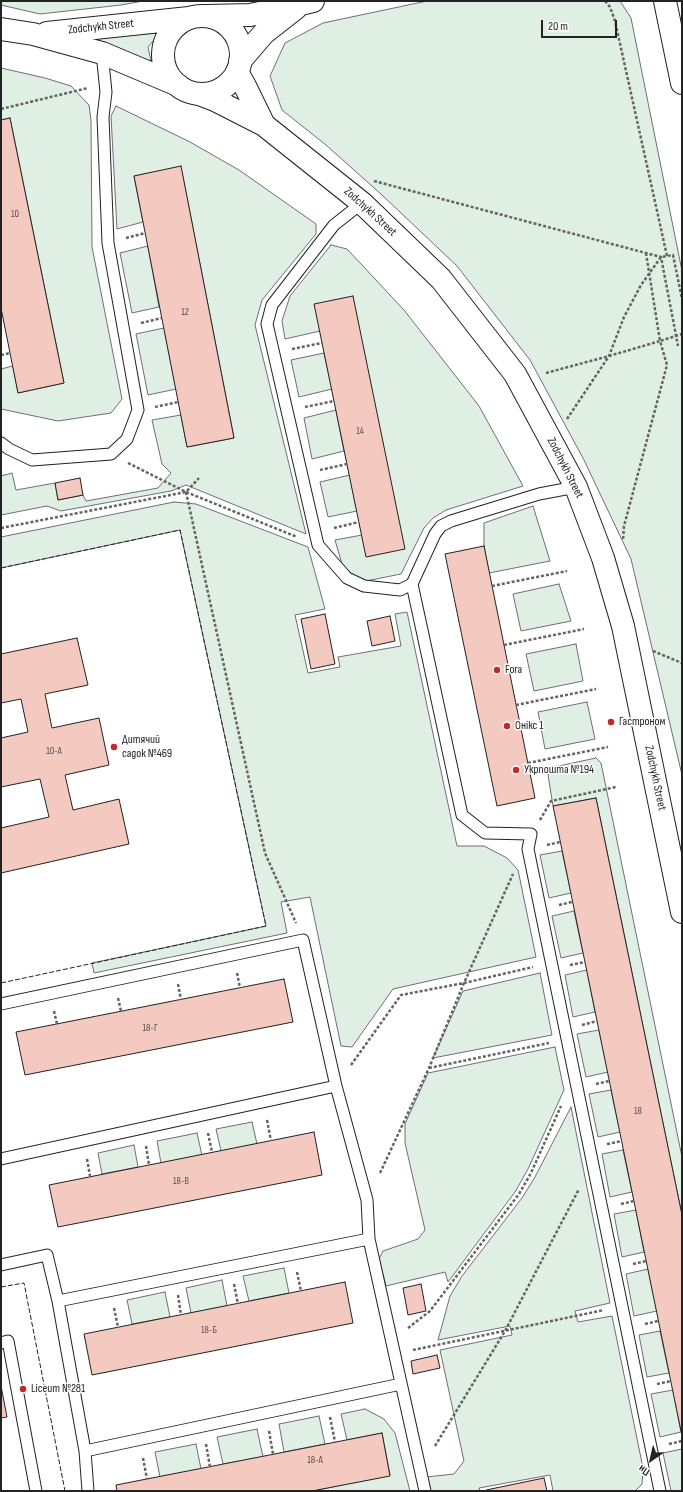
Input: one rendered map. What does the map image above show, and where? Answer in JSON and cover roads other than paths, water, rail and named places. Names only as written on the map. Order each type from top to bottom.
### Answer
[{"type":"main road","points":[[665,1],[682,83]]},
{"type":"main road","name":"Zodchykh Street","points":[[34,34],[198,17],[254,8],[307,2]]},
{"type":"main road","name":"Zodchykh Street","points":[[264,125],[245,86],[238,66],[264,32],[307,2]]},
{"type":"main road","points":[[198,17],[218,20],[228,27],[236,36],[240,48],[238,66],[230,82],[222,89],[211,93],[199,94],[188,92],[169,76],[164,65],[163,53],[166,41],[172,30],[181,22],[198,17]]},
{"type":"main road","name":"Zodchykh Street","points":[[1,29],[34,34],[102,53],[178,85]]},
{"type":"main road","name":"Zodchykh Street","points":[[199,94],[215,100],[264,125],[362,203],[441,279],[515,374],[576,488],[603,558],[623,626],[682,912]]},
{"type":"lane","points":[[1,443],[9,449],[32,460],[111,454],[127,440],[138,410],[108,243],[103,117],[106,92],[102,53]]},
{"type":"lane","points":[[362,203],[334,225],[272,305],[267,324],[275,353],[318,545],[347,578],[364,586],[400,590],[412,584]]},
{"type":"lane","points":[[576,488],[539,494],[451,521],[441,526],[435,534],[412,584],[462,815],[485,833],[531,834],[528,849],[660,1491]]},
{"type":"lane","points":[[1,1004],[304,940],[336,1086],[367,1200],[370,1239],[425,1491]]},
{"type":"lane","points":[[1,1159],[336,1086]]},
{"type":"lane","points":[[58,1301],[370,1239]]},
{"type":"lane","points":[[1,1265],[47,1255],[58,1301],[85,1451],[88,1491]]},
{"type":"lane","points":[[1,1343],[8,1341],[36,1491]]},
{"type":"lane","points":[[85,1451],[401,1384]]},
{"type":"place","name":"Fora","points":[[497,670]]},
{"type":"place","name":"Гастроном","points":[[611,722]]},
{"type":"place","name":"Онікс 1","points":[[507,726]]},
{"type":"place","name":"Дитячий садок №469","points":[[114,747]]},
{"type":"place","name":"Укрпошта №194","points":[[516,770]]},
{"type":"place","name":"Liceum №281","points":[[23,1389]]}]
